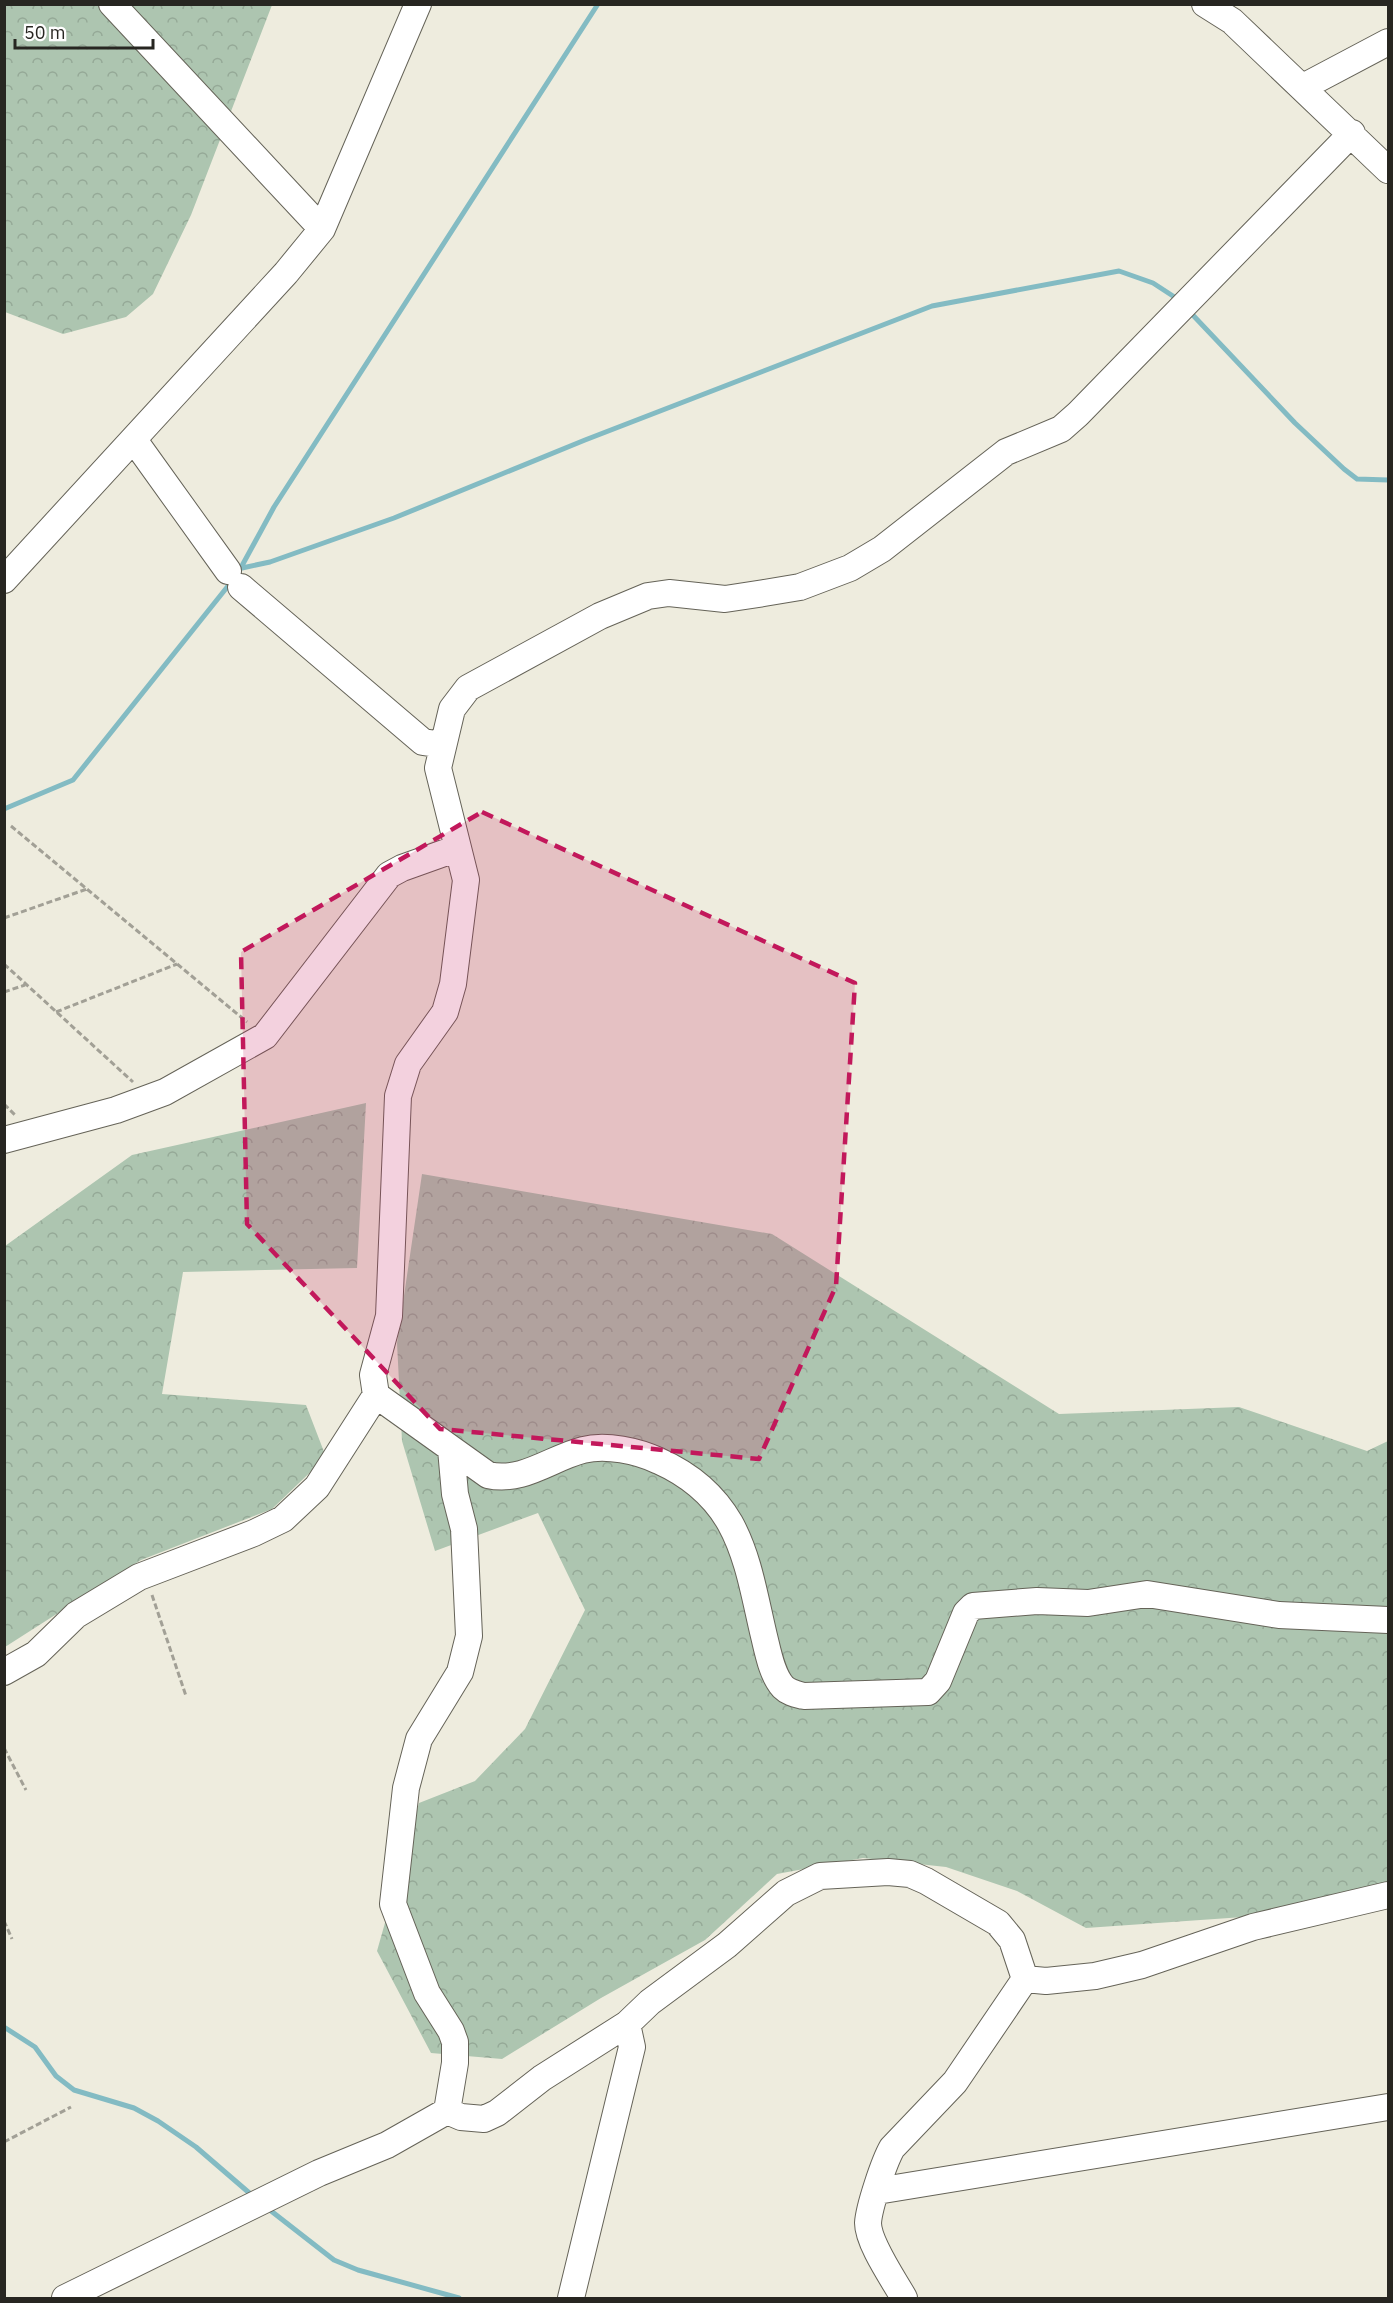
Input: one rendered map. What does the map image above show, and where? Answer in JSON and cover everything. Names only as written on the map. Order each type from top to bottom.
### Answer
[{"type":"street","points":[[112,4],[322,229]]},
{"type":"street","points":[[4,580],[286,273],[322,229],[418,4]]},
{"type":"street","points":[[1205,4],[1232,21],[1389,170]]},
{"type":"street","points":[[1303,87],[1389,42]]},
{"type":"street","points":[[4,1672],[36,1654],[76,1615],[145,1575],[254,1533],[283,1519],[317,1487],[376,1395],[373,1375],[389,1316],[398,1096],[408,1064],[445,1012],[450,997],[466,879],[438,768],[452,709],[468,688],[600,616],[648,596],[669,593],[724,599],[800,586],[850,568],[882,549],[1006,452],[1061,429],[1352,133]]},
{"type":"street","points":[[134,440],[234,579],[423,742],[443,745]]},
{"type":"street","points":[[4,1140],[150,1098],[184,1082],[265,1036],[389,875],[458,848]]},
{"type":"street","points":[[376,1395],[488,1475],[500,1478],[536,1470],[584,1449],[616,1448],[657,1460],[688,1476],[712,1499],[729,1522],[742,1549],[770,1659],[782,1685],[791,1693],[804,1696],[928,1692],[938,1681],[966,1613],[973,1606],[1037,1601],[1088,1603],[1147,1594],[1279,1616],[1389,1620]]},
{"type":"street","points":[[447,2111],[455,2063],[455,2042],[451,2031],[427,1993],[393,1904],[406,1788],[419,1739],[460,1672],[469,1636],[464,1529],[455,1494],[451,1449]]},
{"type":"street","points":[[447,2111],[462,2117],[484,2119],[497,2113],[542,2078],[627,2024],[651,2002],[727,1945],[786,1893],[820,1876],[844,1873],[910,1874],[926,1881],[985,1914],[1012,1940],[1025,1979]]},
{"type":"street","points":[[1025,1979],[1046,1981],[1095,1976],[1196,1948],[1253,1927],[1389,1894]]},
{"type":"street","points":[[904,2298],[873,2241],[868,2224],[885,2161],[892,2148],[956,2082],[1025,1979]]},
{"type":"street","points":[[571,2298],[632,2047],[627,2024]]},
{"type":"street","points":[[877,2191],[1389,2107]]},
{"type":"street","points":[[65,2298],[319,2173],[387,2145],[447,2111]]},
{"type":"path","points":[[10,826],[265,1036]]},
{"type":"path","points":[[4,918],[87,889]]},
{"type":"path","points":[[4,964],[150,1098]]},
{"type":"path","points":[[56,1012],[177,964]]},
{"type":"path","points":[[4,992],[26,984]]},
{"type":"path","points":[[145,1575],[186,1696]]},
{"type":"path","points":[[4,1748],[26,1790]]},
{"type":"path","points":[[4,1921],[12,1939]]},
{"type":"path","points":[[4,2142],[71,2107]]},
{"type":"highlighted area","points":[[482,812],[855,983],[836,1286],[759,1459],[440,1429],[247,1224],[241,952]]},
{"type":"green space","points":[[4,5],[272,5],[191,215],[153,294],[126,317],[63,334],[5,312]]},
{"type":"green space","points":[[366,1103],[357,1268],[183,1272],[162,1394],[306,1405],[326,1457],[272,1509],[141,1560],[5,1647],[5,1246],[132,1155]]},
{"type":"green space","points":[[422,1174],[772,1234],[1059,1414],[1239,1407],[1367,1451],[1388,1441],[1388,1907],[1086,1928],[1017,1891],[946,1867],[863,1858],[777,1874],[705,1940],[601,1998],[502,2059],[431,2053],[377,1951],[419,1803],[475,1781],[525,1729],[585,1610],[538,1513],[435,1551],[402,1441],[397,1343]]},
{"type":"waterway","points":[[238,573],[274,507],[598,4]]},
{"type":"waterway","points":[[242,568],[270,562],[394,518],[585,440],[932,306],[1119,271],[1153,283],[1176,298]]},
{"type":"waterway","points":[[1189,311],[1295,423],[1344,469],[1357,479],[1388,480]]},
{"type":"waterway","points":[[4,809],[73,780],[232,581]]},
{"type":"waterway","points":[[4,2027],[35,2047],[56,2076],[74,2090],[134,2108],[158,2121],[196,2147],[254,2197]]},
{"type":"waterway","points":[[266,2207],[334,2260],[358,2270],[459,2298]]}]
